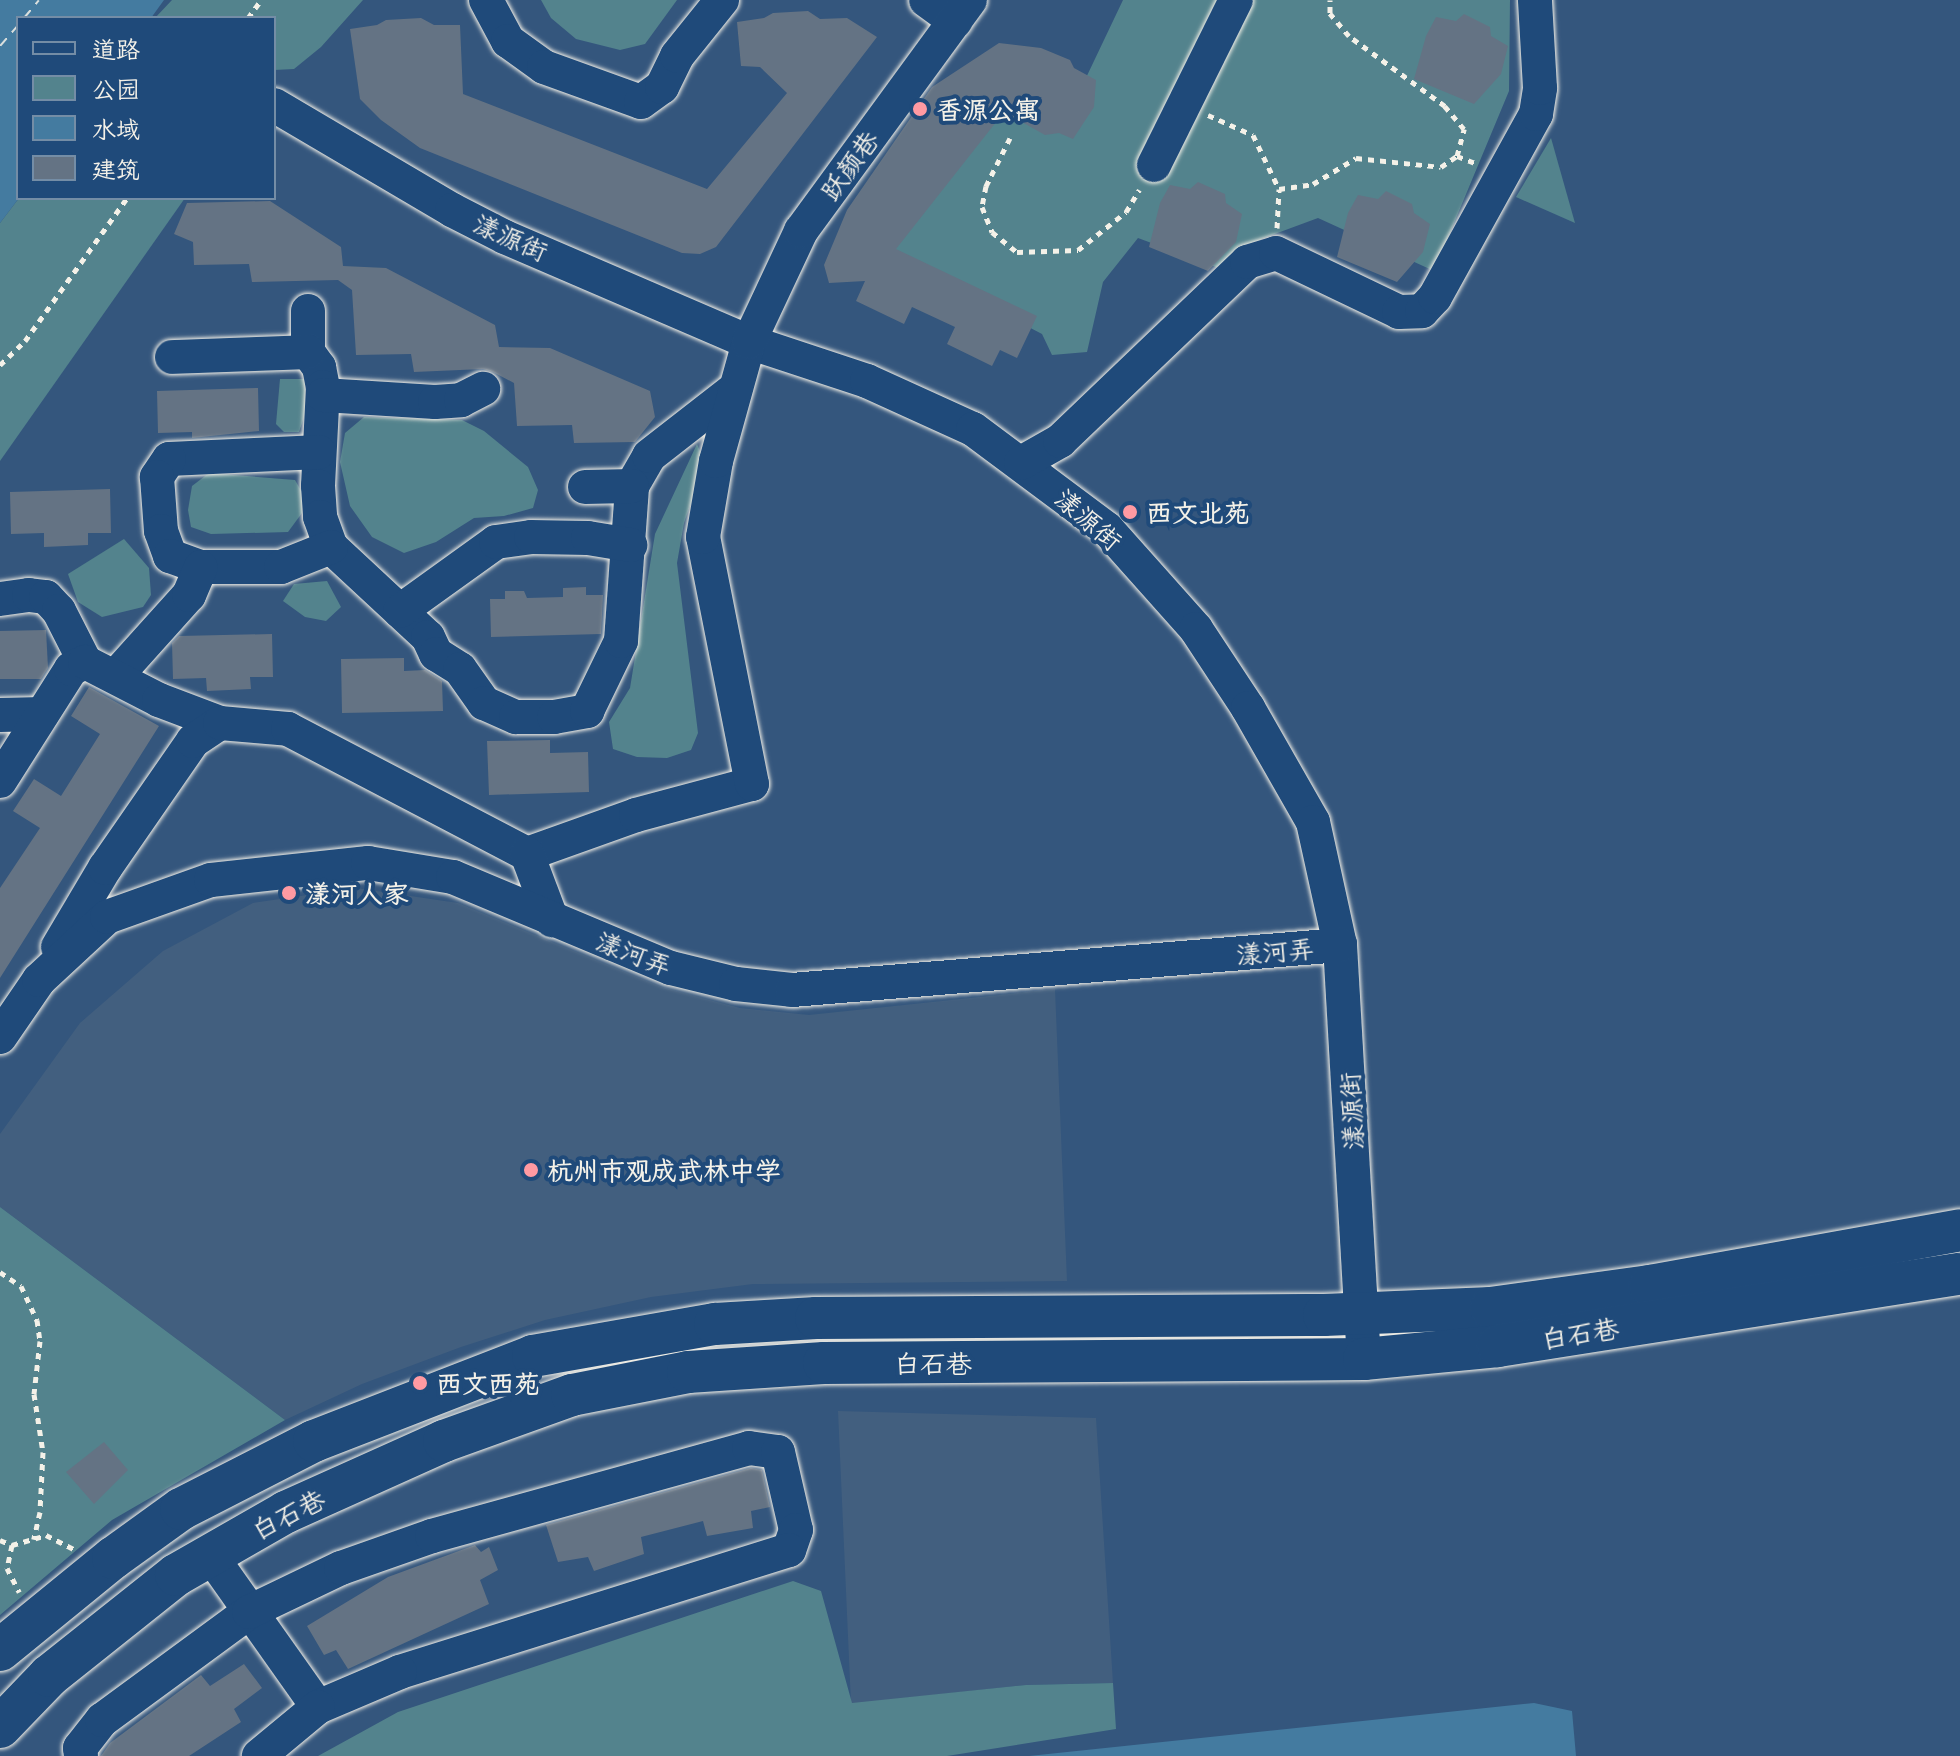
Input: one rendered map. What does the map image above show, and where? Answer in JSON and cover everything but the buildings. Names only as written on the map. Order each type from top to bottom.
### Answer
[{"type":"main road","name":"白石巷","points":[[0,1650],[181,1509],[314,1441],[548,1353],[715,1324],[816,1318],[1362,1313],[1491,1308],[1650,1286],[1960,1230]]},
{"type":"main road","name":"白石巷","points":[[0,1727],[49,1676],[176,1575],[286,1512],[444,1441],[572,1395],[688,1372],[824,1363],[1364,1359],[1498,1346],[1960,1274]]},
{"type":"street","points":[[486,0],[508,41],[544,67],[641,102],[662,87],[677,56],[722,0]]},
{"type":"street","points":[[926,0],[962,10]]},
{"type":"street","points":[[1154,165],[1236,0]]},
{"type":"street","points":[[1021,463],[1060,441],[1247,262],[1276,253],[1399,312],[1422,311],[1435,297],[1536,114],[1540,88],[1535,0]]},
{"type":"street","name":"跃颜巷","points":[[527,854],[636,815],[752,784],[703,537],[716,461],[749,342],[801,231],[962,10]]},
{"type":"street","name":"漾源街","points":[[276,106],[452,210],[749,342],[867,381],[973,429],[1107,529],[1196,629],[1239,695],[1313,822],[1340,945],[1364,1359]]},
{"type":"street","points":[[308,311],[308,352],[319,367],[323,395],[319,452],[320,517],[331,547],[428,637],[436,654],[460,669],[484,703],[516,717],[554,717],[587,711],[621,641],[632,486],[649,456],[736,388]]},
{"type":"street","points":[[172,357],[308,352]]},
{"type":"street","points":[[323,395],[435,402],[461,400],[483,389]]},
{"type":"street","points":[[319,452],[169,459],[157,477],[161,531],[170,556],[201,567],[281,567],[331,547]]},
{"type":"street","points":[[585,487],[632,486]]},
{"type":"street","points":[[400,611],[496,542],[531,537],[588,538],[630,545]]},
{"type":"street","points":[[116,676],[189,595],[201,567]]},
{"type":"street","points":[[0,599],[29,595],[46,597],[59,611],[85,662],[159,700],[220,723],[288,729],[527,854],[552,920]]},
{"type":"street","points":[[0,781],[71,669],[85,662]]},
{"type":"street","points":[[0,715],[42,714]]},
{"type":"street","points":[[39,980],[105,868],[193,741],[220,723]]},
{"type":"street","name":"漾河弄","points":[[0,1037],[39,980],[107,917],[211,880],[368,863],[453,877],[671,968],[736,984],[792,990],[1340,945]]},
{"type":"street","points":[[81,1756],[80,1748],[102,1720],[249,1612],[341,1568],[432,1536],[749,1448],[778,1452],[796,1530],[789,1550],[400,1672],[318,1707],[259,1756]]},
{"type":"street","points":[[211,1556],[318,1707]]},
{"type":"path","points":[[1279,189],[1313,184],[1356,158],[1441,167],[1457,156],[1464,129],[1445,106],[1349,36],[1330,13],[1330,0]]},
{"type":"path","points":[[1185,105],[1253,135],[1279,189],[1276,253]]},
{"type":"path","points":[[1010,138],[986,186],[982,207],[992,232],[1017,252],[1078,250],[1126,212],[1154,165]]},
{"type":"path","points":[[0,365],[25,341],[126,200]]},
{"type":"path","points":[[0,1272],[21,1286],[37,1320],[40,1341],[34,1394],[43,1452],[40,1512],[34,1539]]},
{"type":"path","points":[[0,1540],[12,1545],[46,1535],[69,1544],[97,1572]]},
{"type":"path","points":[[12,1545],[7,1568],[18,1591],[43,1614]]},
{"type":"shaded area","name":"杭州市观成武林中学","points":[[356,888],[458,903],[661,987],[740,1008],[809,1015],[1055,989],[1067,1281],[753,1284],[651,1297],[545,1320],[461,1347],[362,1384],[285,1420],[0,1207],[0,1134],[80,1023],[163,951],[253,903]]},
{"type":"shaded area","points":[[838,1411],[1096,1418],[1113,1683],[1026,1685],[851,1704]]},
{"type":"green space","points":[[172,0],[363,0],[321,47],[294,69],[276,70],[276,16],[157,16]]},
{"type":"green space","points":[[541,0],[677,0],[645,44],[620,50],[576,39],[551,18]]},
{"type":"green space","points":[[1123,0],[1510,0],[1509,91],[1434,271],[1318,218],[1261,239],[1224,270],[1138,238],[1103,282],[1087,352],[1052,355],[1042,334],[878,249],[1011,83],[1074,103]]},
{"type":"green space","points":[[1551,138],[1575,223],[1516,197]]},
{"type":"green space","points":[[17,200],[184,200],[0,461],[0,223]]},
{"type":"green space","points":[[280,379],[305,379],[305,414],[299,432],[284,432],[276,424]]},
{"type":"green space","points":[[364,417],[462,420],[484,431],[528,467],[538,490],[533,508],[504,516],[474,518],[436,542],[404,553],[372,537],[350,506],[340,462],[345,433]]},
{"type":"green space","points":[[697,444],[705,463],[684,523],[677,563],[698,733],[691,750],[667,758],[637,757],[613,749],[609,722],[630,688],[655,534]]},
{"type":"green space","points":[[209,473],[295,480],[303,494],[302,513],[288,532],[211,534],[191,527],[188,510],[192,486]]},
{"type":"green space","points":[[124,539],[149,568],[151,595],[143,607],[102,617],[78,602],[68,574]]},
{"type":"green space","points":[[327,581],[341,607],[326,621],[305,617],[283,601],[294,584]]},
{"type":"green space","points":[[0,1207],[285,1420],[112,1520],[0,1615]]},
{"type":"green space","points":[[793,1581],[821,1591],[852,1703],[1026,1685],[1113,1683],[1116,1729],[947,1756],[318,1756],[398,1712]]},
{"type":"water","points":[[0,0],[164,0],[152,16],[16,16],[17,200],[0,223]]},
{"type":"water","points":[[1534,1703],[1572,1711],[1576,1756],[1029,1756]]},
{"type":"ferry route","points":[[26,16],[39,0]]},
{"type":"ferry route","points":[[0,46],[16,27]]},
{"type":"place","name":"香源公寓","points":[[920,109]]},
{"type":"place","name":"西文北苑","points":[[1130,512]]},
{"type":"place","name":"漾河人家","points":[[289,893]]},
{"type":"place","name":"杭州市观成武林中学","points":[[531,1170]]},
{"type":"place","name":"西文西苑","points":[[420,1383]]}]
